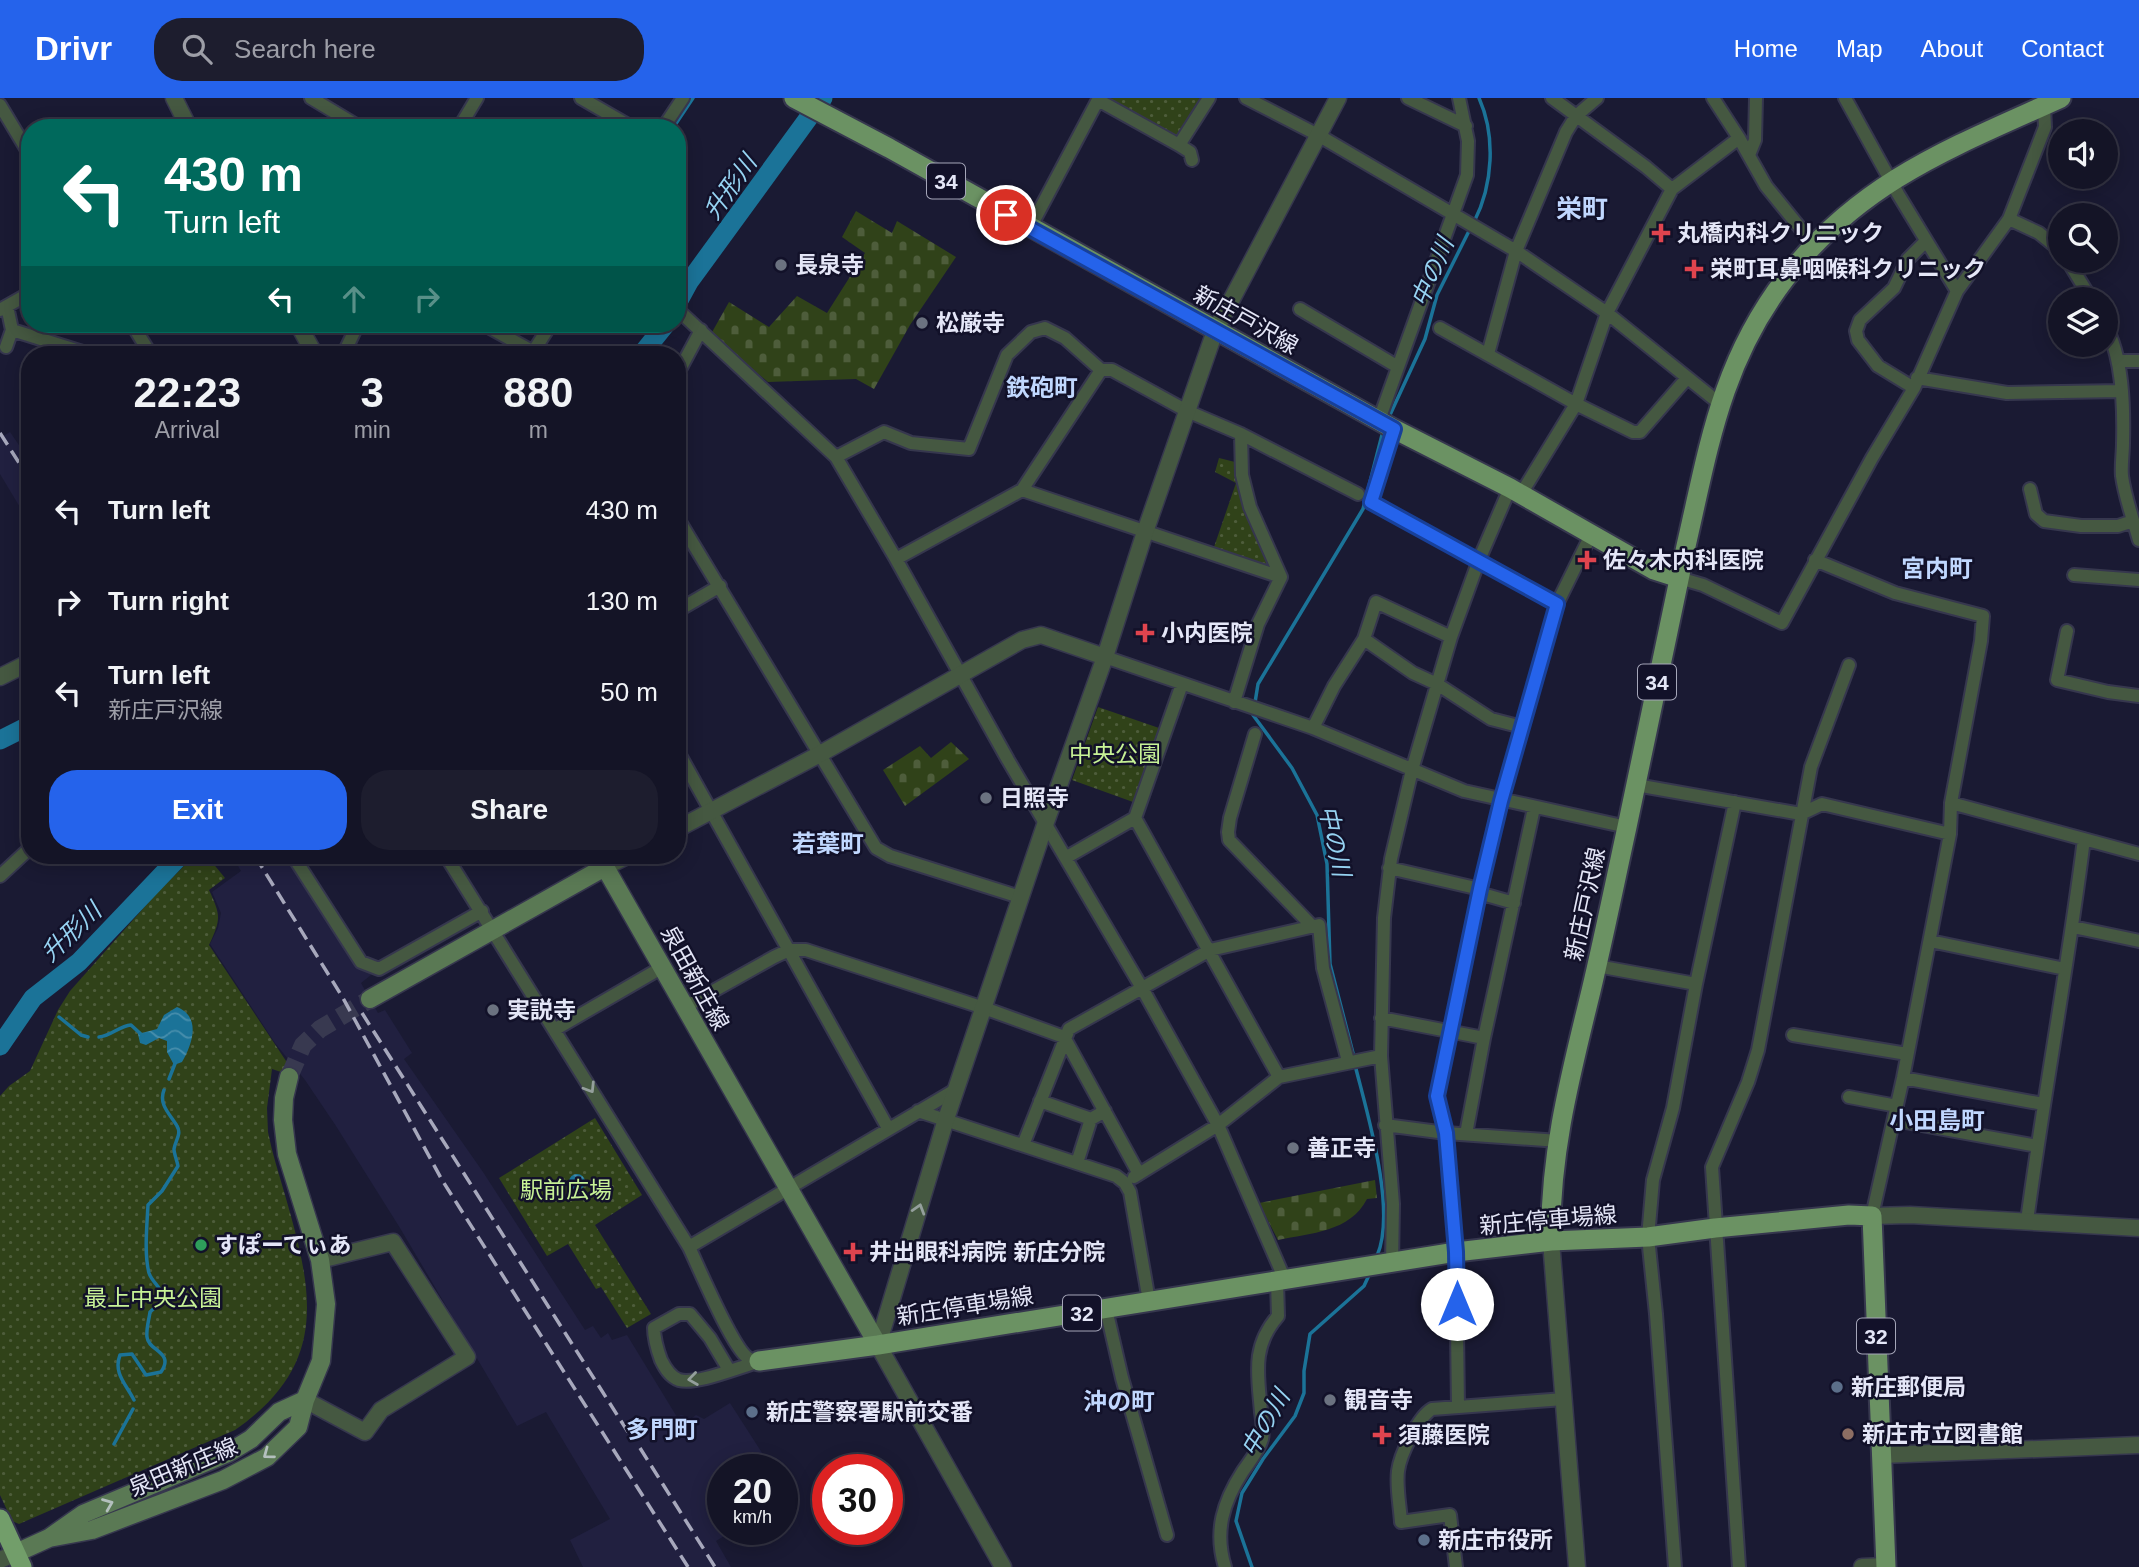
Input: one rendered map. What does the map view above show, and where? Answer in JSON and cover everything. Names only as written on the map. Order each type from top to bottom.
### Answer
[{"type":"highway","points":[[0,1519],[12,1560]]},
{"type":"main road","name":"新庄戸沢線","points":[[794,98],[1386,425],[1516,491],[1654,569],[1679,578]]},
{"type":"main road","name":"新庄戸沢線","points":[[1551,1241],[1551,1210],[1567,1090],[1597,966],[1702,469],[1734,364],[1758,318],[1784,280],[1814,245],[1854,207],[1890,181],[1940,152],[2052,102]]},
{"type":"main road","points":[[370,999],[494,931],[599,864]]},
{"type":"main road","name":"泉田新庄線","points":[[603,864],[878,1345]]},
{"type":"main road","name":"泉田新庄線","points":[[12,1560],[49,1538],[92,1530],[193,1493],[245,1469],[267,1457],[298,1427],[305,1400],[321,1361],[326,1304],[320,1260],[287,1154],[283,1120],[289,1077]]},
{"type":"main road","name":"新庄停車場線","points":[[759,1362],[1456,1252],[1551,1241],[1648,1237],[1850,1215],[1872,1216]]},
{"type":"main road","name":"32","points":[[1872,1216],[1886,1567]]},
{"type":"street","points":[[174,98],[184,119]]},
{"type":"street","points":[[311,98],[346,119]]},
{"type":"street","points":[[464,119],[477,98]]},
{"type":"street","points":[[581,98],[618,119]]},
{"type":"street","points":[[669,119],[684,98]]},
{"type":"street","points":[[1179,145],[1209,98]]},
{"type":"street","points":[[1246,98],[1318,135],[1485,231],[1608,313],[1720,403]]},
{"type":"street","points":[[1003,1567],[878,1345],[946,1119],[1215,331],[1338,98]]},
{"type":"street","points":[[1408,98],[1466,126]]},
{"type":"street","points":[[1459,98],[1466,126],[1467,175],[1456,215],[1398,367],[1371,502],[1557,604]]},
{"type":"street","points":[[1552,98],[1646,166],[1672,189]]},
{"type":"street","points":[[1488,354],[1516,251],[1566,132],[1576,116],[1597,98]]},
{"type":"street","points":[[1713,98],[1766,186],[1814,245]]},
{"type":"street","points":[[1749,155],[1755,141],[1756,98]]},
{"type":"street","points":[[1845,98],[1890,181],[1957,291]]},
{"type":"street","points":[[1030,228],[1099,99],[1190,152],[1192,160]]},
{"type":"street","points":[[1679,578],[1703,585],[1782,623],[1916,383],[1957,291],[2009,219],[2052,102]]},
{"type":"street","points":[[0,106],[21,140]]},
{"type":"street","points":[[1379,1265],[1393,1204],[1381,1056],[1384,918],[1390,868],[1412,769],[1451,637],[1479,560],[1516,491],[1576,404],[1608,313],[1672,189],[1739,138]]},
{"type":"street","points":[[2009,219],[2048,240]]},
{"type":"street","points":[[1926,241],[1908,259],[1894,288],[1860,320],[1856,331],[1858,340],[1878,366],[1916,383],[2007,393],[2121,391]]},
{"type":"street","points":[[6,347],[12,330],[3,308],[21,298]]},
{"type":"street","points":[[1300,309],[1398,367]]},
{"type":"street","points":[[686,317],[836,457],[1218,1125],[1281,1280],[1278,1316],[1268,1328],[1259,1351],[1257,1378],[1263,1438],[1226,1503],[1219,1538],[1224,1567]]},
{"type":"street","points":[[836,457],[850,447],[884,432],[911,443],[969,449],[1007,355],[1031,332],[1045,328],[1065,338],[1101,370],[1112,370],[1187,411],[1241,434],[1358,494]]},
{"type":"street","points":[[1440,328],[1576,404],[1633,432],[1640,432],[1687,378]]},
{"type":"street","points":[[12,330],[21,333]]},
{"type":"street","points":[[686,358],[701,330]]},
{"type":"street","points":[[22,333],[63,346]]},
{"type":"street","points":[[499,333],[522,346]]},
{"type":"street","points":[[2117,357],[2121,391],[2122,473],[2139,540]]},
{"type":"street","points":[[2118,361],[2139,361]]},
{"type":"street","points":[[896,559],[1022,489],[1101,370]]},
{"type":"street","points":[[1240,705],[1258,624],[1281,577],[1250,507],[1242,475],[1241,434]]},
{"type":"street","points":[[1022,489],[1281,577]]},
{"type":"street","points":[[2030,489],[2036,514],[2044,521],[2081,526],[2118,526],[2133,521]]},
{"type":"street","points":[[686,531],[876,848],[890,856],[1020,897]]},
{"type":"street","points":[[1458,1407],[1456,1252],[1446,1133],[1437,1096],[1479,891],[1521,727],[1557,604],[1591,535]]},
{"type":"street","points":[[1815,561],[1895,593],[1983,616],[1981,641],[1951,803],[1950,834],[1897,1106],[1872,1216],[2139,1228]]},
{"type":"street","points":[[2074,575],[2139,580]]},
{"type":"street","points":[[686,606],[720,586]]},
{"type":"street","points":[[1313,728],[1334,686],[1364,639],[1376,602],[1451,637]]},
{"type":"street","points":[[2067,631],[2057,680],[2139,696]]},
{"type":"street","points":[[686,824],[820,754],[1022,640],[1041,635],[1313,728],[1464,791],[1627,827]]},
{"type":"street","points":[[1364,639],[1413,673],[1437,684],[1492,719],[1521,727]]},
{"type":"street","points":[[1739,1567],[1712,1167],[1748,1082],[1758,1050],[1811,767],[1849,664]]},
{"type":"street","points":[[0,677],[21,666]]},
{"type":"street","points":[[1067,857],[1135,818],[1182,684]]},
{"type":"street","points":[[1255,734],[1230,818],[1229,840],[1313,927]]},
{"type":"street","points":[[686,767],[888,1128]]},
{"type":"street","points":[[1636,785],[1801,814],[1822,804],[1950,834]]},
{"type":"street","points":[[1675,1567],[1648,1237],[1653,1180],[1673,1108],[1735,802]]},
{"type":"street","points":[[1951,803],[2139,854]]},
{"type":"street","points":[[1466,1134],[1534,808]]},
{"type":"street","points":[[1135,818],[1279,1077]]},
{"type":"street","points":[[2027,1221],[2043,1104],[2073,927],[2084,839]]},
{"type":"street","points":[[0,876],[21,856]]},
{"type":"street","points":[[298,864],[361,962],[371,968],[379,969],[482,911]]},
{"type":"street","points":[[451,864],[689,1247],[738,1346],[748,1358],[759,1362]]},
{"type":"street","points":[[1390,868],[1514,902]]},
{"type":"street","points":[[1023,1145],[1069,1029],[1210,950],[1319,925],[1323,968],[1353,1060]]},
{"type":"street","points":[[2073,927],[2139,941]]},
{"type":"street","points":[[1930,941],[2066,969]]},
{"type":"street","points":[[683,1007],[789,950],[822,954],[1065,1037],[1139,1174]]},
{"type":"street","points":[[1597,966],[1696,984]]},
{"type":"street","points":[[554,1030],[662,968]]},
{"type":"street","points":[[1381,1018],[1484,1038]]},
{"type":"street","points":[[1793,1035],[1907,1054]]},
{"type":"street","points":[[1125,1183],[1218,1125],[1279,1077],[1381,1056]]},
{"type":"street","points":[[1902,1078],[2043,1104]]},
{"type":"street","points":[[689,1247],[957,1089]]},
{"type":"street","points":[[1849,1097],[1897,1106]]},
{"type":"street","points":[[1040,1101],[1091,1119]]},
{"type":"street","points":[[918,1111],[1116,1176],[1125,1183],[1130,1192],[1149,1301]]},
{"type":"street","points":[[1077,1163],[1091,1119],[1105,1111]]},
{"type":"street","points":[[1894,1120],[2037,1146]]},
{"type":"street","points":[[1385,1125],[1446,1133],[1559,1141]]},
{"type":"street","points":[[1551,1241],[1577,1567]]},
{"type":"street","points":[[305,1400],[365,1432],[381,1410],[467,1357],[393,1242],[320,1260]]},
{"type":"street","points":[[1106,1309],[1122,1378],[1167,1535]]},
{"type":"street","points":[[729,1370],[710,1338],[690,1314],[679,1314],[654,1328],[654,1339],[665,1368],[681,1381],[729,1370],[759,1362]]},
{"type":"street","points":[[1456,1567],[1450,1515],[1401,1522],[1398,1470],[1418,1423],[1425,1413],[1432,1409],[1564,1399]]},
{"type":"street","points":[[1881,1455],[2139,1445]]},
{"type":"street","points":[[1862,1567],[1886,1567]]},
{"type":"shaded area","points":[[10,432],[21,448],[21,509],[0,474],[0,438]]},
{"type":"shaded area","points":[[237,864],[292,864],[338,938],[359,954],[371,975],[361,983],[378,1013],[385,1010],[412,1053],[404,1059],[483,1172],[585,1330],[593,1326],[601,1338],[608,1333],[612,1340],[627,1335],[677,1417],[681,1415],[692,1418],[696,1415],[704,1419],[730,1403],[763,1454],[707,1454],[707,1545],[718,1545],[731,1567],[583,1567],[570,1540],[610,1519],[546,1412],[517,1426],[400,1228],[336,1126],[305,1080],[275,1043],[210,944],[218,928],[221,913],[212,892],[241,871]]},
{"type":"green space","points":[[1111,98],[1200,98],[1177,139],[1115,105]]},
{"type":"green space","points":[[856,211],[892,233],[897,221],[956,257],[910,325],[874,389],[856,379],[768,382],[711,334],[729,302],[769,327],[797,296],[827,313],[865,253],[842,237]]},
{"type":"green space","points":[[1219,458],[1239,463],[1272,565],[1270,570],[1214,547],[1236,483],[1215,472]]},
{"type":"green space","name":"中央公園","points":[[1098,707],[1159,728],[1133,802],[1072,780]]},
{"type":"green space","points":[[951,742],[969,759],[905,806],[883,770],[920,746],[931,758]]},
{"type":"green space","name":"最上中央公園","points":[[186,864],[214,864],[225,878],[209,890],[218,918],[209,945],[294,1073],[290,1075],[272,1069],[267,1108],[268,1132],[295,1230],[307,1295],[306,1324],[300,1352],[287,1379],[266,1405],[235,1430],[19,1524],[12,1521],[0,1495],[0,1096],[30,1071],[58,1010],[70,991]]},
{"type":"green space","name":"駅前広場","points":[[595,1118],[642,1195],[595,1225],[651,1314],[627,1328],[601,1287],[596,1289],[568,1244],[547,1256],[499,1178]]},
{"type":"green space","points":[[1375,1180],[1377,1198],[1367,1199],[1360,1210],[1340,1225],[1278,1240],[1259,1203]]},
{"type":"water","points":[[177,1007],[190,1017],[193,1032],[182,1062],[174,1065],[167,1052],[167,1041],[159,1038],[146,1045],[140,1043],[138,1034],[157,1029],[164,1015]]},
{"type":"water","points":[[574,1174],[580,1174],[585,1182],[583,1188],[574,1190],[569,1185],[569,1179]]},
{"type":"waterway","points":[[679,119],[693,98]]},
{"type":"waterway","name":"升形川","points":[[686,288],[823,98]]},
{"type":"waterway","name":"中の川","points":[[1474,222],[1485,192],[1490,160],[1488,128],[1479,98]]},
{"type":"waterway","name":"中の川","points":[[1389,417],[1425,339],[1437,295],[1470,229]]},
{"type":"waterway","name":"升形川","points":[[648,346],[659,333]]},
{"type":"waterway","name":"中の川","points":[[1354,1057],[1330,964],[1327,864],[1317,815],[1292,768],[1253,715],[1258,684],[1363,509],[1383,431]]},
{"type":"waterway","points":[[0,740],[21,730]]},
{"type":"waterway","name":"升形川","points":[[0,1046],[33,998],[79,962],[172,864]]},
{"type":"waterway","points":[[59,1017],[81,1035],[88,1037]]},
{"type":"waterway","points":[[99,1037],[131,1025],[143,1036]]},
{"type":"waterway","points":[[169,1079],[176,1061]]},
{"type":"waterway","name":"中の川","points":[[1355,1065],[1373,1134],[1382,1188],[1384,1213],[1377,1256]]},
{"type":"waterway","points":[[134,1400],[119,1373],[120,1355],[132,1354],[146,1375],[161,1372],[165,1360],[148,1342],[147,1337],[150,1312],[163,1296],[149,1273],[146,1249],[148,1205],[162,1191],[178,1166],[174,1149],[179,1135],[178,1129],[164,1105],[164,1090]]},
{"type":"waterway","name":"中の川","points":[[1252,1567],[1236,1521],[1242,1493],[1295,1416],[1304,1393],[1304,1371],[1310,1334],[1364,1286],[1370,1273]]},
{"type":"waterway","points":[[114,1444],[133,1409]]},
{"type":"tunnel","points":[[289,1077],[303,1045],[320,1029],[370,999]]},
{"type":"railway","points":[[0,433],[21,466]]},
{"type":"railway","points":[[260,864],[343,998],[442,1180],[688,1567]]},
{"type":"railway","points":[[362,1013],[628,1432]]},
{"type":"railway","points":[[640,1448],[715,1567]]},
{"type":"place","name":"丸橋内科クリニック","points":[[1661,233]]},
{"type":"place","name":"長泉寺","points":[[781,265]]},
{"type":"place","name":"栄町耳鼻咽喉科クリニック","points":[[1694,269]]},
{"type":"place","name":"松厳寺","points":[[922,323]]},
{"type":"place","name":"佐々木内科医院","points":[[1587,560]]},
{"type":"place","name":"小内医院","points":[[1145,633]]},
{"type":"place","name":"日照寺","points":[[986,798]]},
{"type":"place","name":"実説寺","points":[[493,1010]]},
{"type":"place","name":"善正寺","points":[[1293,1148]]},
{"type":"place","name":"すぽーてぃあ","points":[[201,1245]]},
{"type":"place","name":"井出眼科病院 新庄分院","points":[[853,1252]]},
{"type":"place","name":"新庄郵便局","points":[[1837,1387]]},
{"type":"place","name":"観音寺","points":[[1330,1400]]},
{"type":"place","name":"新庄警察署駅前交番","points":[[752,1412]]},
{"type":"place","name":"新庄市立図書館","points":[[1848,1434]]},
{"type":"place","name":"須藤医院","points":[[1382,1435]]},
{"type":"place","name":"新庄市役所","points":[[1424,1540]]},
{"type":"district","name":"栄町","points":[[1582,209]]},
{"type":"district","name":"鉄砲町","points":[[1042,387]]},
{"type":"district","name":"宮内町","points":[[1937,568]]},
{"type":"district","name":"若葉町","points":[[828,843]]},
{"type":"district","name":"小田島町","points":[[1937,1120]]},
{"type":"district","name":"沖の町","points":[[1119,1401]]},
{"type":"district","name":"多門町","points":[[662,1429]]},
{"type":"route","points":[[1006,215],[1394,429],[1371,502],[1557,604],[1501,801],[1437,1096],[1446,1133],[1456,1252],[1457,1304]]}]
